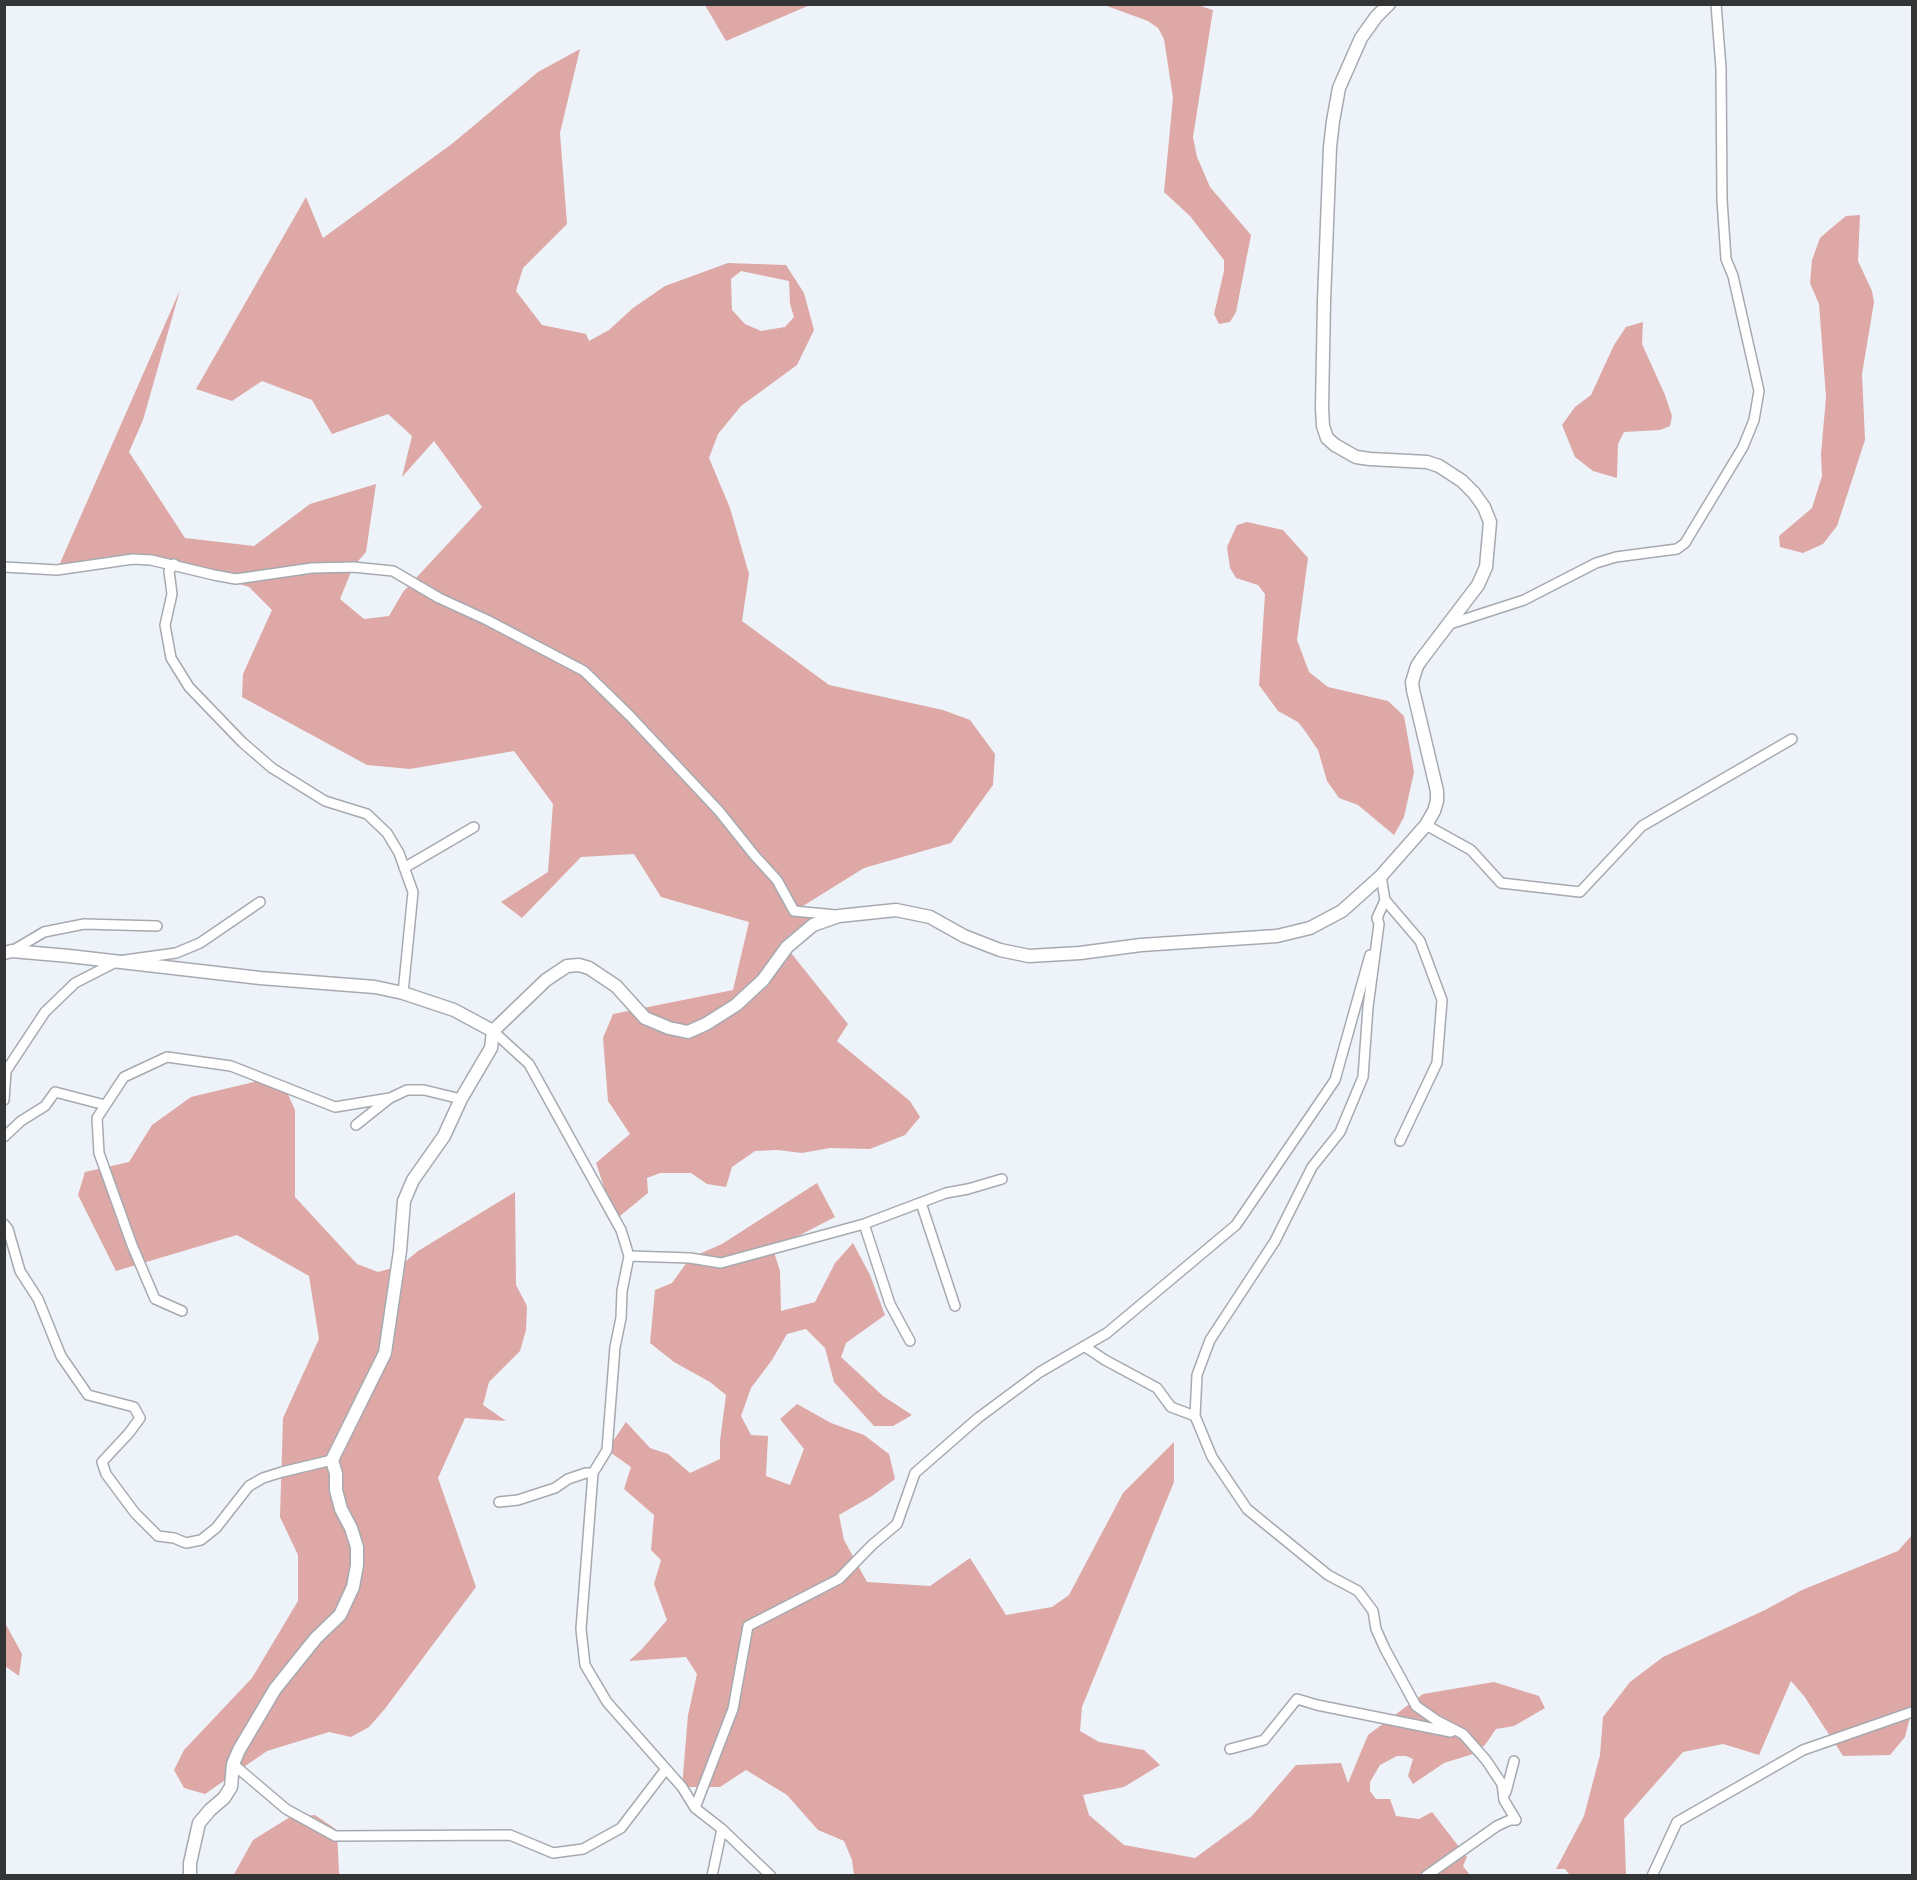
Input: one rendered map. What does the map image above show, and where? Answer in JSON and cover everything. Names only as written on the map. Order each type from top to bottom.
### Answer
[{"type":"street","points":[[5,568],[57,570],[133,559],[174,564],[236,579],[312,568],[353,567],[393,571],[440,598],[585,671],[639,724],[719,811],[754,856],[777,880],[794,911],[839,916],[896,910],[930,917],[964,936],[1000,950],[1029,956],[1080,953],[1141,945],[1277,936],[1300,931],[1329,919],[1381,876],[1426,825],[1434,811],[1437,792],[1412,682],[1417,666],[1478,585],[1486,567],[1490,522],[1484,507],[1462,481],[1439,466],[1427,462],[1356,457],[1335,446],[1327,438],[1323,426],[1324,300],[1333,121],[1339,88],[1361,38],[1389,4]]},
{"type":"street","points":[[1450,624],[1524,600],[1596,563],[1616,557],[1677,549],[1685,543],[1746,441],[1754,420],[1759,391],[1733,276],[1726,259],[1722,200],[1721,69],[1716,4]]},
{"type":"street","points":[[174,564],[170,571],[172,594],[165,625],[171,658],[189,687],[242,742],[272,768],[325,801],[368,813],[387,833],[404,868],[412,892],[403,993]]},
{"type":"street","points":[[1426,825],[1471,850],[1501,883],[1580,892],[1642,826],[1792,739]]},
{"type":"street","points":[[404,868],[474,827]]},
{"type":"street","points":[[1381,876],[1385,900],[1420,941],[1442,1000],[1437,1063],[1400,1141]]},
{"type":"street","points":[[1385,900],[1377,918],[1379,924],[1368,1007],[1364,1077],[1341,1131],[1312,1167],[1275,1241],[1210,1340],[1197,1375],[1195,1416],[1212,1457],[1247,1509],[1328,1575],[1358,1592],[1372,1611],[1376,1629],[1385,1649],[1416,1706],[1463,1734],[1486,1760],[1502,1784],[1504,1800],[1516,1820],[1510,1820],[1497,1826],[1426,1875]]},
{"type":"street","points":[[4,1100],[6,1071],[45,1012],[75,983],[118,961],[176,952],[200,943],[260,902]]},
{"type":"street","points":[[190,1875],[190,1863],[199,1823],[231,1788],[233,1764],[275,1689],[316,1638],[340,1616],[353,1587],[357,1547],[351,1528],[341,1509],[332,1460],[385,1353],[400,1251],[404,1201],[413,1180],[444,1136],[461,1099],[491,1048],[493,1031],[546,980],[567,966],[579,965],[598,973],[616,986],[645,1018],[669,1028],[688,1032],[706,1024],[736,1005],[764,980],[787,947],[813,925],[839,916]]},
{"type":"street","points":[[8,952],[44,932],[84,924],[157,926]]},
{"type":"street","points":[[695,1808],[733,1709],[748,1626],[839,1579],[872,1545],[897,1524],[915,1473],[978,1418],[1040,1372],[1107,1333],[1236,1224],[1335,1080],[1379,924]]},
{"type":"street","points":[[8,952],[118,961],[260,978],[375,987],[403,993],[454,1010],[493,1031],[529,1064],[621,1230],[629,1256],[615,1347],[607,1450],[593,1473],[581,1629],[585,1665],[607,1702],[682,1787],[695,1808],[722,1829],[771,1875]]},
{"type":"street","points":[[182,1311],[155,1299],[132,1245],[99,1153],[97,1118],[124,1077],[167,1057],[231,1066],[335,1107],[390,1098]]},
{"type":"street","points":[[356,1125],[390,1098],[407,1090],[424,1090],[461,1099]]},
{"type":"street","points":[[4,1137],[21,1121],[45,1106],[55,1092],[105,1105]]},
{"type":"street","points":[[629,1256],[690,1258],[721,1263],[864,1224],[946,1192],[968,1189],[1002,1179]]},
{"type":"street","points":[[921,1203],[955,1305]]},
{"type":"street","points":[[4,1224],[8,1229],[20,1271],[38,1299],[61,1356],[88,1395],[134,1407],[140,1418],[102,1462],[106,1474],[135,1513],[158,1536],[174,1538],[186,1543],[201,1540],[216,1528],[249,1486],[263,1478],[282,1472],[332,1460]]},
{"type":"street","points":[[864,1224],[890,1304],[910,1341]]},
{"type":"street","points":[[1084,1346],[1157,1388],[1172,1407],[1195,1416]]},
{"type":"street","points":[[499,1502],[518,1500],[555,1488],[568,1479],[593,1473]]},
{"type":"street","points":[[1230,1749],[1263,1740],[1297,1699],[1463,1734]]},
{"type":"street","points":[[1652,1875],[1677,1822],[1803,1750],[1912,1712]]},
{"type":"street","points":[[1504,1800],[1514,1761]]},
{"type":"street","points":[[233,1764],[286,1809],[335,1836],[510,1835],[553,1853],[583,1850],[621,1828],[666,1769]]},
{"type":"street","points":[[711,1875],[722,1829]]},
{"type":"shaded area","points":[[705,5],[810,5],[726,41]]},
{"type":"shaded area","points":[[1104,5],[1197,5],[1213,10],[1193,137],[1197,157],[1210,187],[1251,235],[1236,312],[1230,322],[1219,324],[1214,314],[1224,271],[1224,260],[1190,216],[1164,192],[1173,98],[1164,39],[1158,28],[1148,21]]},
{"type":"shaded area","points":[[580,49],[560,133],[567,224],[523,268],[516,291],[542,325],[586,334],[589,341],[609,330],[633,308],[665,286],[728,263],[786,265],[804,293],[814,330],[797,365],[741,406],[718,434],[709,458],[730,508],[749,574],[742,621],[829,685],[943,710],[970,720],[995,754],[993,785],[951,843],[864,868],[795,911],[839,916],[787,948],[848,1024],[837,1041],[910,1101],[920,1117],[905,1135],[870,1149],[830,1148],[802,1153],[778,1150],[755,1151],[732,1167],[726,1187],[707,1184],[691,1173],[660,1173],[647,1178],[648,1193],[615,1220],[596,1163],[630,1134],[608,1101],[603,1038],[613,1014],[733,990],[749,922],[661,897],[634,854],[581,857],[522,918],[501,902],[548,872],[553,804],[514,751],[410,769],[367,765],[242,697],[243,674],[272,610],[249,587],[174,564],[151,560],[57,570],[180,290],[143,420],[129,452],[185,538],[254,546],[310,504],[376,484],[366,552],[353,567],[340,599],[364,619],[389,616],[403,592],[482,507],[434,441],[402,477],[412,436],[388,414],[332,434],[312,400],[262,381],[232,401],[196,389],[306,197],[323,238],[453,143],[538,72]],"holes":[[[741,271],[789,281],[790,304],[794,317],[785,327],[761,331],[745,324],[732,310],[731,279]]]},
{"type":"shaded area","points":[[1860,215],[1858,261],[1872,291],[1874,302],[1862,374],[1865,440],[1837,526],[1823,544],[1803,553],[1780,547],[1779,536],[1812,508],[1822,476],[1821,454],[1826,397],[1819,304],[1810,283],[1812,260],[1820,238],[1846,216]]},
{"type":"shaded area","points":[[1643,322],[1642,344],[1672,416],[1670,426],[1660,430],[1624,432],[1618,444],[1617,478],[1593,471],[1575,457],[1562,425],[1575,407],[1591,395],[1614,345],[1626,327]]},
{"type":"shaded area","points":[[1247,522],[1283,530],[1308,558],[1297,640],[1309,672],[1328,687],[1388,701],[1404,716],[1414,772],[1404,817],[1394,835],[1358,805],[1339,798],[1327,781],[1318,750],[1305,731],[1298,722],[1278,711],[1259,685],[1265,594],[1258,585],[1236,578],[1230,568],[1227,547],[1237,525]]},
{"type":"shaded area","points":[[262,1080],[285,1088],[295,1110],[295,1197],[357,1264],[378,1272],[400,1266],[418,1251],[515,1192],[516,1285],[527,1306],[526,1330],[520,1351],[489,1382],[483,1405],[506,1421],[465,1418],[438,1478],[476,1587],[369,1727],[351,1737],[329,1732],[267,1751],[205,1794],[184,1788],[174,1770],[184,1750],[252,1678],[298,1601],[298,1555],[280,1517],[283,1418],[319,1339],[309,1276],[237,1235],[116,1271],[78,1195],[85,1172],[129,1162],[152,1125],[191,1097]]},
{"type":"shaded area","points":[[817,1183],[835,1217],[773,1249],[780,1271],[781,1311],[815,1302],[835,1263],[853,1243],[870,1275],[885,1315],[846,1343],[841,1357],[883,1396],[912,1415],[893,1426],[874,1426],[834,1382],[825,1348],[806,1329],[787,1334],[772,1360],[751,1388],[741,1416],[751,1435],[768,1436],[766,1476],[790,1485],[804,1449],[780,1419],[797,1404],[831,1423],[864,1435],[889,1454],[895,1479],[872,1496],[839,1515],[844,1540],[867,1582],[930,1586],[970,1558],[1006,1615],[1052,1607],[1069,1595],[1123,1493],[1174,1442],[1174,1482],[1082,1707],[1080,1731],[1099,1742],[1144,1750],[1160,1765],[1124,1787],[1083,1795],[1089,1815],[1124,1845],[1195,1858],[1251,1817],[1296,1765],[1341,1763],[1348,1783],[1368,1735],[1423,1694],[1494,1682],[1539,1696],[1545,1708],[1514,1726],[1496,1729],[1485,1745],[1473,1754],[1444,1763],[1413,1784],[1408,1776],[1413,1759],[1406,1756],[1397,1756],[1380,1765],[1370,1782],[1370,1791],[1376,1799],[1390,1799],[1396,1816],[1419,1819],[1432,1812],[1467,1857],[1463,1866],[1470,1875],[854,1875],[852,1860],[844,1841],[818,1830],[787,1795],[746,1770],[720,1787],[682,1787],[688,1715],[697,1674],[686,1657],[629,1661],[667,1620],[654,1584],[661,1560],[651,1550],[654,1515],[624,1489],[631,1467],[607,1450],[626,1422],[650,1448],[668,1454],[690,1473],[720,1459],[726,1395],[710,1382],[674,1362],[650,1343],[655,1290],[672,1283],[690,1258],[722,1244]]},
{"type":"shaded area","points":[[1912,1535],[1912,1709],[1905,1737],[1890,1755],[1843,1756],[1804,1696],[1791,1681],[1759,1755],[1723,1744],[1683,1752],[1624,1819],[1626,1875],[1570,1875],[1565,1869],[1556,1869],[1584,1816],[1600,1755],[1603,1717],[1630,1682],[1663,1657],[1765,1610],[1802,1590],[1898,1551]]},
{"type":"shaded area","points":[[4,1621],[22,1654],[19,1676],[5,1666]]},
{"type":"shaded area","points":[[315,1815],[337,1830],[339,1873],[341,1875],[233,1876],[253,1840],[290,1817]]}]
